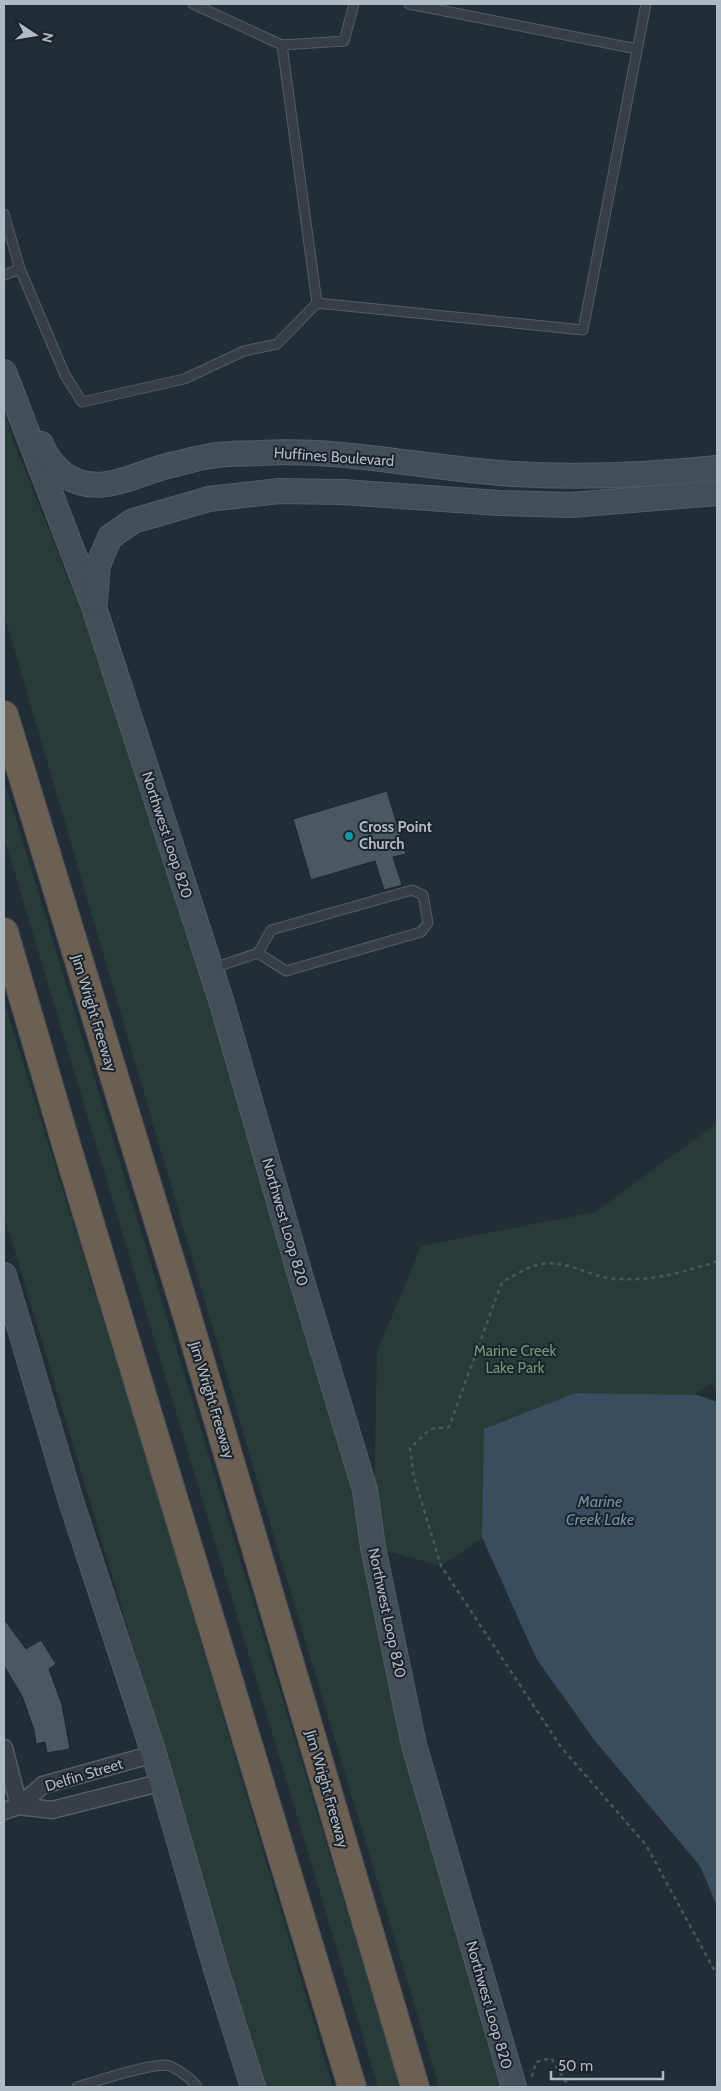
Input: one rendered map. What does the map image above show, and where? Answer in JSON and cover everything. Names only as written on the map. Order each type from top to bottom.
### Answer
[{"type":"highway","name":"Jim Wright Freeway","points":[[4,715],[192,1331],[415,2087]]},
{"type":"highway","points":[[4,932],[68,1154],[352,2087]]},
{"type":"main road","name":"Huffines Boulevard","points":[[6,379],[23,398],[44,452],[59,471],[76,482],[96,486],[112,484],[162,467],[212,456],[267,452],[346,455],[514,474],[606,476],[717,468]]},
{"type":"main road","name":"Northwest Loop 820","points":[[6,379],[94,608],[210,969],[222,1000],[301,1278],[365,1490],[373,1547],[414,1745],[524,2085]]},
{"type":"main road","points":[[343,492],[346,455]]},
{"type":"main road","points":[[94,608],[98,565],[110,537],[133,521],[209,498],[279,491],[343,492],[499,503],[572,505],[717,492]]},
{"type":"main road","points":[[4,1275],[70,1498],[154,1754],[216,1968],[253,2087]]},
{"type":"street","points":[[4,1748],[12,1808]]},
{"type":"street","name":"Delfin Street","points":[[12,1808],[44,1785],[154,1754]]},
{"type":"street","name":"Delfin Street","points":[[12,1808],[52,1810],[162,1782]]},
{"type":"lane","points":[[193,4],[282,46],[344,41],[354,4]]},
{"type":"lane","points":[[409,4],[637,49]]},
{"type":"lane","points":[[317,303],[583,330],[646,4]]},
{"type":"lane","points":[[282,46],[317,303]]},
{"type":"lane","points":[[4,214],[20,269],[65,375],[82,402],[184,379],[244,351],[277,344],[317,303]]},
{"type":"lane","points":[[4,275],[20,269]]},
{"type":"lane","points":[[210,969],[258,953],[271,930],[412,890],[423,896],[428,923],[421,932],[286,971],[258,953]]},
{"type":"lane","points":[[77,2087],[151,2066],[169,2066],[194,2081],[197,2087]]},
{"type":"path","points":[[717,1260],[663,1276],[633,1278],[609,1278],[547,1263],[526,1269],[502,1282],[449,1426],[430,1429],[410,1448],[414,1477],[441,1566],[561,1747],[646,1845],[717,1975]]},
{"type":"path","points":[[524,2085],[532,2077],[536,2062],[551,2058],[569,2087]]},
{"type":"green space","points":[[4,409],[13,440],[119,706],[206,987],[352,1483],[503,2087],[439,2087],[263,1500],[4,614]]},
{"type":"green space","points":[[4,779],[400,2087],[378,2087],[4,837]]},
{"type":"green space","points":[[4,1001],[149,1467],[333,2087],[265,2087],[4,1215]]},
{"type":"green space","name":"Marine Creek Lake Park","points":[[717,1123],[717,1392],[712,1383],[441,1566],[373,1547],[377,1352],[421,1246],[595,1212]]},
{"type":"water","name":"Marine Creek Lake","points":[[575,1393],[698,1395],[717,1402],[717,1906],[700,1866],[595,1741],[536,1658],[482,1537],[484,1429]]},
{"type":"building","name":"Cross Point Church","points":[[387,791],[406,854],[393,857],[402,885],[384,890],[375,861],[311,880],[293,819]]},
{"type":"building","points":[[4,1619],[26,1649],[41,1640],[56,1664],[49,1669],[62,1705],[70,1749],[47,1753],[45,1742],[36,1744],[34,1730],[22,1696],[4,1666]]},
{"type":"place","name":"Cross Point Church","points":[[349,836]]}]
